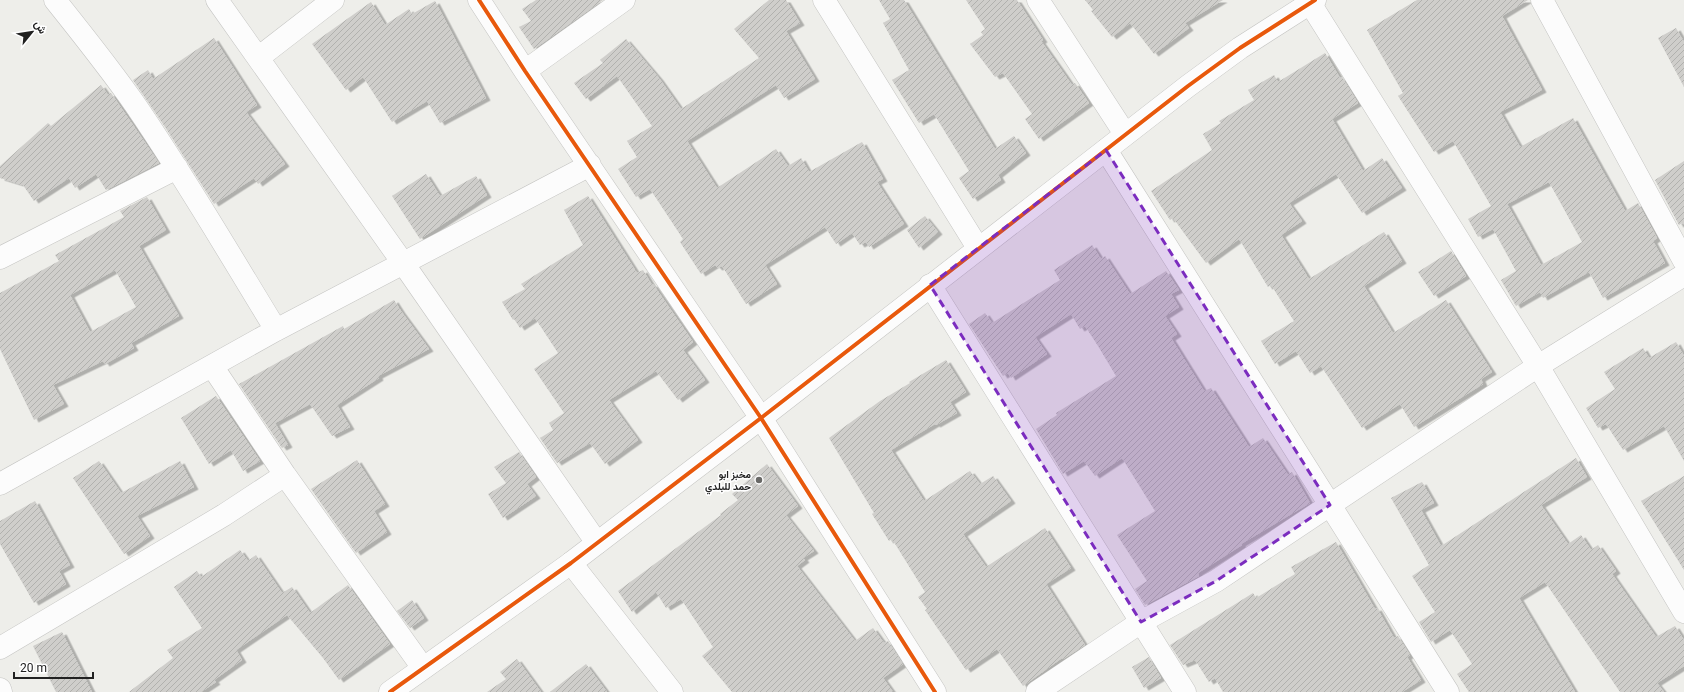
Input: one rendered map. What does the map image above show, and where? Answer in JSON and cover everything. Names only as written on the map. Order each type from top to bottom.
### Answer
[{"type":"street","points":[[55,0],[107,67],[177,168],[276,330]]},
{"type":"street","points":[[217,0],[403,263],[597,543]]},
{"type":"street","points":[[258,58],[333,0]]},
{"type":"street","points":[[479,0],[761,418],[935,692]]},
{"type":"street","points":[[526,71],[624,0]]},
{"type":"street","points":[[824,0],[978,248]]},
{"type":"street","points":[[1038,0],[1125,134]]},
{"type":"street","points":[[1542,0],[1684,261]]},
{"type":"street","points":[[390,692],[571,563],[761,418],[1193,81],[1311,1],[1538,366],[1684,612]]},
{"type":"street","points":[[1106,150],[1448,692]]},
{"type":"street","points":[[0,484],[276,330],[590,165]]},
{"type":"street","points":[[0,258],[177,168]]},
{"type":"street","points":[[1037,692],[1141,622],[1216,580],[1330,506],[1538,366],[1684,275]]},
{"type":"street","points":[[930,285],[1185,692]]},
{"type":"street","points":[[212,366],[286,475],[423,668]]},
{"type":"street","points":[[0,648],[224,515],[286,475]]},
{"type":"street","points":[[571,563],[672,692]]},
{"type":"highlighted area","points":[[1106,150],[1330,505],[1216,581],[1141,622],[930,285]]},
{"type":"building","points":[[536,0],[603,0],[534,49],[519,27],[531,21],[522,9]]},
{"type":"building","points":[[769,0],[786,0],[800,23],[786,31],[815,79],[784,98],[776,85],[687,141],[717,188],[776,149],[788,166],[801,158],[809,172],[862,142],[883,179],[877,182],[904,224],[869,247],[866,242],[860,245],[852,233],[836,244],[825,227],[765,265],[777,284],[746,304],[722,266],[718,268],[715,265],[701,274],[680,242],[683,239],[650,189],[636,197],[618,169],[637,157],[627,141],[652,126],[617,76],[586,99],[574,83],[603,63],[600,60],[626,39],[659,78],[681,109],[759,58],[734,29]]},
{"type":"building","points":[[879,0],[904,0],[995,149],[1014,136],[1026,153],[998,175],[1001,180],[973,199],[959,178],[969,171],[934,114],[919,123],[892,80],[909,70],[883,23],[890,19]]},
{"type":"building","points":[[966,0],[1017,0],[1043,40],[1041,41],[1072,85],[1075,83],[1089,103],[1039,139],[1025,119],[1032,114],[1003,73],[995,77],[970,44],[983,35],[981,32],[985,29]]},
{"type":"building","points":[[1085,0],[1223,0],[1185,23],[1189,28],[1154,54],[1130,23],[1112,37],[1091,11],[1093,10]]},
{"type":"building","points":[[1417,0],[1528,0],[1502,16],[1542,90],[1500,112],[1520,147],[1573,118],[1625,211],[1638,203],[1657,238],[1653,241],[1665,263],[1603,298],[1589,272],[1543,298],[1540,292],[1516,306],[1501,280],[1516,271],[1493,229],[1478,237],[1468,219],[1491,206],[1453,141],[1434,152],[1398,96],[1403,93],[1367,30]],"holes":[[[1549,182],[1582,242],[1541,265],[1507,204]]]},
{"type":"building","points":[[435,1],[486,98],[440,123],[427,101],[392,122],[363,77],[346,90],[312,44],[371,2],[385,25],[409,9],[412,14]]},
{"type":"building","points":[[1676,28],[1684,42],[1684,87],[1658,38]]},
{"type":"building","points":[[214,38],[257,105],[246,112],[285,164],[258,184],[254,178],[214,204],[133,80],[148,70],[153,79]]},
{"type":"building","points":[[1325,53],[1340,78],[1342,77],[1358,103],[1332,119],[1363,171],[1382,158],[1402,188],[1362,213],[1336,174],[1289,203],[1302,221],[1281,235],[1309,279],[1384,232],[1402,261],[1364,286],[1393,333],[1446,300],[1492,372],[1481,379],[1483,384],[1414,427],[1400,404],[1362,428],[1321,366],[1310,373],[1296,351],[1275,364],[1261,341],[1294,321],[1271,285],[1268,287],[1239,239],[1206,263],[1173,218],[1170,220],[1151,191],[1212,150],[1203,134],[1221,123],[1219,121],[1254,100],[1248,90],[1274,75],[1278,82]]},
{"type":"building","points":[[101,85],[108,95],[111,93],[159,163],[106,190],[96,174],[75,188],[69,178],[34,201],[23,185],[0,178],[0,166],[48,123],[51,126]]},
{"type":"building","points":[[1684,161],[1684,225],[1682,223],[1679,225],[1655,180]]},
{"type":"building","points":[[426,174],[440,196],[476,176],[487,195],[420,239],[392,196]]},
{"type":"building","points":[[588,196],[637,273],[643,270],[693,342],[683,350],[705,380],[678,400],[656,371],[609,400],[638,440],[605,464],[590,443],[557,463],[540,438],[553,430],[549,423],[564,413],[534,369],[558,353],[535,318],[520,328],[514,319],[513,320],[502,302],[525,289],[521,284],[583,245],[564,210]]},
{"type":"building","points":[[147,197],[166,230],[139,246],[179,316],[131,343],[134,348],[105,364],[103,361],[53,385],[64,404],[34,420],[0,349],[0,293],[59,261],[55,255],[124,217],[120,211]],"holes":[[[115,270],[136,307],[90,332],[70,295]]]},
{"type":"building","points":[[925,216],[938,232],[919,248],[907,230]]},
{"type":"building","points":[[1092,245],[1101,259],[1105,256],[1130,294],[1166,271],[1179,290],[1171,294],[1179,307],[1165,316],[1177,334],[1171,338],[1204,391],[1211,388],[1249,447],[1263,438],[1288,475],[1292,472],[1310,503],[1241,544],[1242,545],[1198,573],[1199,576],[1145,605],[1135,589],[1147,581],[1117,535],[1155,511],[1122,458],[1095,476],[1084,461],[1063,474],[1036,429],[1057,415],[1056,413],[1116,376],[1098,346],[1085,326],[1080,329],[1071,314],[1035,337],[1047,354],[1011,378],[1008,373],[1003,376],[969,324],[985,313],[992,323],[1060,280],[1054,270]]},
{"type":"building","points":[[1451,251],[1466,276],[1434,296],[1418,272]]},
{"type":"building","points":[[394,300],[429,349],[378,376],[379,378],[337,405],[350,427],[332,436],[310,404],[275,423],[288,445],[282,448],[239,384],[343,326],[344,329]]},
{"type":"building","points":[[1676,342],[1684,356],[1684,461],[1664,426],[1623,450],[1606,424],[1598,428],[1586,408],[1615,389],[1604,372],[1643,348],[1649,358]]},
{"type":"building","points":[[946,360],[966,392],[950,402],[957,413],[891,450],[924,501],[970,471],[980,484],[993,476],[1011,501],[963,534],[986,567],[1045,528],[1071,568],[1046,584],[1085,645],[1063,659],[1062,658],[1023,686],[997,649],[966,670],[925,610],[927,609],[918,597],[925,592],[892,539],[889,541],[872,514],[874,513],[829,438],[880,401]]},
{"type":"building","points":[[216,396],[260,461],[243,471],[231,450],[209,464],[181,418]]},
{"type":"building","points":[[519,452],[536,477],[527,484],[536,496],[503,518],[488,494],[506,483],[494,467]]},
{"type":"building","points":[[1576,458],[1587,477],[1541,505],[1568,544],[1581,535],[1591,550],[1598,545],[1616,571],[1612,574],[1656,637],[1675,626],[1684,640],[1684,666],[1657,683],[1664,692],[1620,692],[1545,582],[1519,598],[1575,692],[1469,692],[1457,674],[1472,664],[1450,630],[1431,642],[1419,622],[1435,612],[1412,576],[1429,565],[1391,498],[1422,482],[1434,503],[1421,510],[1441,546]]},
{"type":"building","points":[[357,460],[385,504],[374,511],[387,532],[356,553],[311,489]]},
{"type":"building","points":[[99,461],[121,493],[180,461],[194,487],[137,516],[150,536],[124,554],[73,478]]},
{"type":"building","points":[[767,464],[798,506],[786,515],[814,551],[803,558],[805,560],[797,566],[855,641],[873,628],[884,643],[888,641],[903,664],[883,678],[893,692],[732,692],[702,656],[713,647],[681,599],[666,608],[656,592],[632,612],[618,591],[721,515],[720,514],[738,500],[732,494]]},
{"type":"building","points":[[1684,476],[1684,570],[1641,501]]},
{"type":"building","points":[[35,501],[70,565],[59,571],[66,584],[34,603],[0,544],[0,521]]},
{"type":"building","points":[[1336,542],[1375,609],[1377,608],[1394,638],[1398,636],[1410,655],[1407,657],[1421,680],[1402,692],[1223,692],[1215,678],[1209,682],[1195,660],[1183,665],[1170,645],[1253,593],[1256,598],[1295,574],[1291,567]]},
{"type":"building","points":[[240,550],[248,561],[256,555],[282,593],[292,587],[310,613],[348,585],[390,644],[339,680],[323,658],[287,615],[236,650],[242,660],[214,680],[216,682],[201,692],[129,692],[173,658],[167,650],[202,628],[174,587],[197,571],[201,577]]},
{"type":"building","points":[[412,600],[424,618],[410,628],[397,611]]},
{"type":"building","points":[[62,632],[92,692],[56,692],[33,646]]},
{"type":"building","points":[[1149,657],[1161,678],[1144,688],[1132,667]]},
{"type":"building","points":[[517,659],[541,692],[487,692],[506,679],[500,672]]},
{"type":"building","points":[[586,664],[607,692],[550,692]]},
{"type":"cycle path","points":[[479,0],[525,71],[761,418],[935,692]]},
{"type":"cycle path","points":[[390,692],[571,563],[761,418],[1188,86],[1240,48],[1315,0]]},
{"type":"place","name":"مخبز ابو حمد للبلدي","points":[[759,480]]}]
